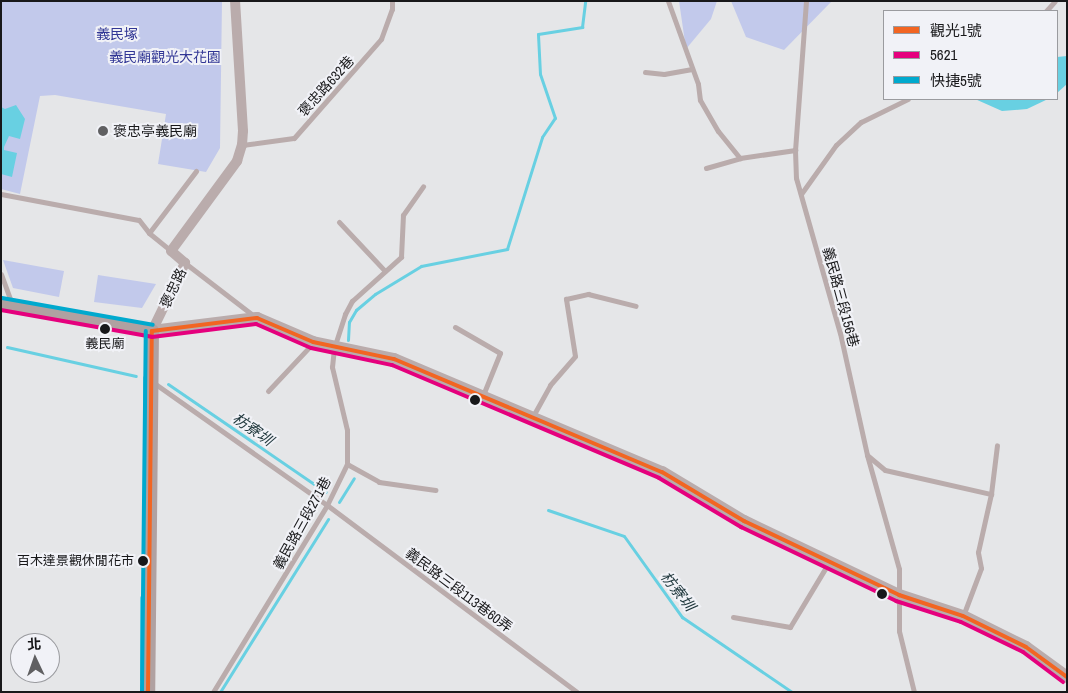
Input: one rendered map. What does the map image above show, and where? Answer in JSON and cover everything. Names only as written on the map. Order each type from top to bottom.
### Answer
[{"type":"main road","points":[[7,306],[152,331]]},
{"type":"main road","name":"褒忠路","points":[[148,692],[152,331]]},
{"type":"street","name":"褒忠路","points":[[152,331],[185,262],[171,250],[237,160],[242,145],[243,131],[236,1]]},
{"type":"street","points":[[152,331],[257,318],[314,342],[334,348],[394,359],[662,472],[744,521],[829,562],[900,595],[963,616],[1026,647],[1067,677]]},
{"type":"lane","name":"褒忠路632巷","points":[[242,145],[294,138],[381,39],[392,9],[392,1]]},
{"type":"lane","points":[[668,1],[698,84],[700,100],[718,130],[740,158]]},
{"type":"lane","name":"義民路三段156巷","points":[[806,1],[795,150],[796,178],[840,333],[867,455],[899,569],[898,631],[914,692]]},
{"type":"lane","points":[[645,72],[664,74],[691,69]]},
{"type":"lane","points":[[800,194],[842,139],[861,122],[906,100]]},
{"type":"lane","points":[[706,168],[740,158],[795,150]]},
{"type":"lane","points":[[149,233],[196,171]]},
{"type":"lane","name":"義民路三段271巷","points":[[213,692],[327,506],[347,464],[347,430],[332,367],[334,348],[348,307],[401,256],[403,215],[423,186]]},
{"type":"lane","points":[[1,194],[139,220],[149,233],[171,250]]},
{"type":"lane","points":[[339,222],[385,271]]},
{"type":"lane","points":[[185,262],[257,318]]},
{"type":"lane","points":[[1,274],[7,306]]},
{"type":"lane","points":[[533,417],[550,385],[575,356],[566,299],[588,294],[636,306]]},
{"type":"lane","points":[[455,327],[500,353],[483,395]]},
{"type":"lane","points":[[268,390],[314,342]]},
{"type":"lane","name":"義民路三段113巷60弄","points":[[152,381],[327,506],[577,692]]},
{"type":"lane","points":[[963,616],[980,568],[978,552],[992,494],[997,445]]},
{"type":"lane","points":[[867,455],[885,470],[992,494]]},
{"type":"lane","points":[[347,464],[379,482],[436,490]]},
{"type":"lane","points":[[733,617],[790,627],[829,562]]},
{"type":"green space","name":"義民廟觀光大花園","points":[[1,1],[222,1],[220,148],[206,172],[158,164],[166,114],[55,95],[40,96],[20,194],[1,189]]},
{"type":"green space","points":[[679,1],[717,1],[711,19],[686,49]]},
{"type":"green space","points":[[731,1],[832,1],[784,50],[746,37]]},
{"type":"green space","points":[[3,260],[64,271],[59,297],[13,288]]},
{"type":"green space","points":[[98,275],[156,284],[142,308],[94,302]]},
{"type":"water","points":[[1067,56],[1067,84],[1058,92],[1058,57]]},
{"type":"water","points":[[977,100],[1046,100],[1027,109],[1002,111]]},
{"type":"water","points":[[16,105],[25,119],[20,139],[9,136],[4,147],[4,150],[17,153],[12,177],[1,174],[1,107],[5,109]]},
{"type":"waterway","points":[[348,340],[349,322],[356,310],[375,294],[421,266],[507,249],[542,137],[555,118],[540,74],[538,34],[582,27],[585,1]]},
{"type":"waterway","name":"枋寮圳","points":[[7,347],[136,376]]},
{"type":"waterway","points":[[144,377],[144,399]]},
{"type":"waterway","name":"枋寮圳","points":[[168,384],[326,492]]},
{"type":"waterway","name":"枋寮圳","points":[[339,502],[354,478]]},
{"type":"waterway","name":"枋寮圳","points":[[548,510],[624,536],[682,617],[792,692]]},
{"type":"waterway","points":[[220,692],[328,519]]},
{"type":"waterway","points":[[141,597],[141,679]]},
{"type":"transit line","name":"快捷5號","points":[[2,298],[153,325]]},
{"type":"transit line","name":"5621","points":[[1,310],[152,337],[256,324],[311,348],[392,365],[659,478],[741,527],[896,601],[961,622],[1023,652],[1063,682]]},
{"type":"transit line","name":"觀光1號","points":[[152,331],[257,318],[313,342],[394,359],[662,472],[744,521],[899,595],[963,616],[1026,647],[1067,677]]},
{"type":"transit line","name":"快捷5號","points":[[142,692],[146,331]]},
{"type":"transit line","name":"觀光1號","points":[[148,692],[152,331]]},
{"type":"place","name":"褒忠亭義民廟","points":[[103,131]]},
{"type":"place","name":"義民廟","points":[[105,329]]},
{"type":"place","name":"百木達景觀休閒花市","points":[[143,561]]},
{"type":"park label","name":"義民塚","points":[[117,34]]}]
